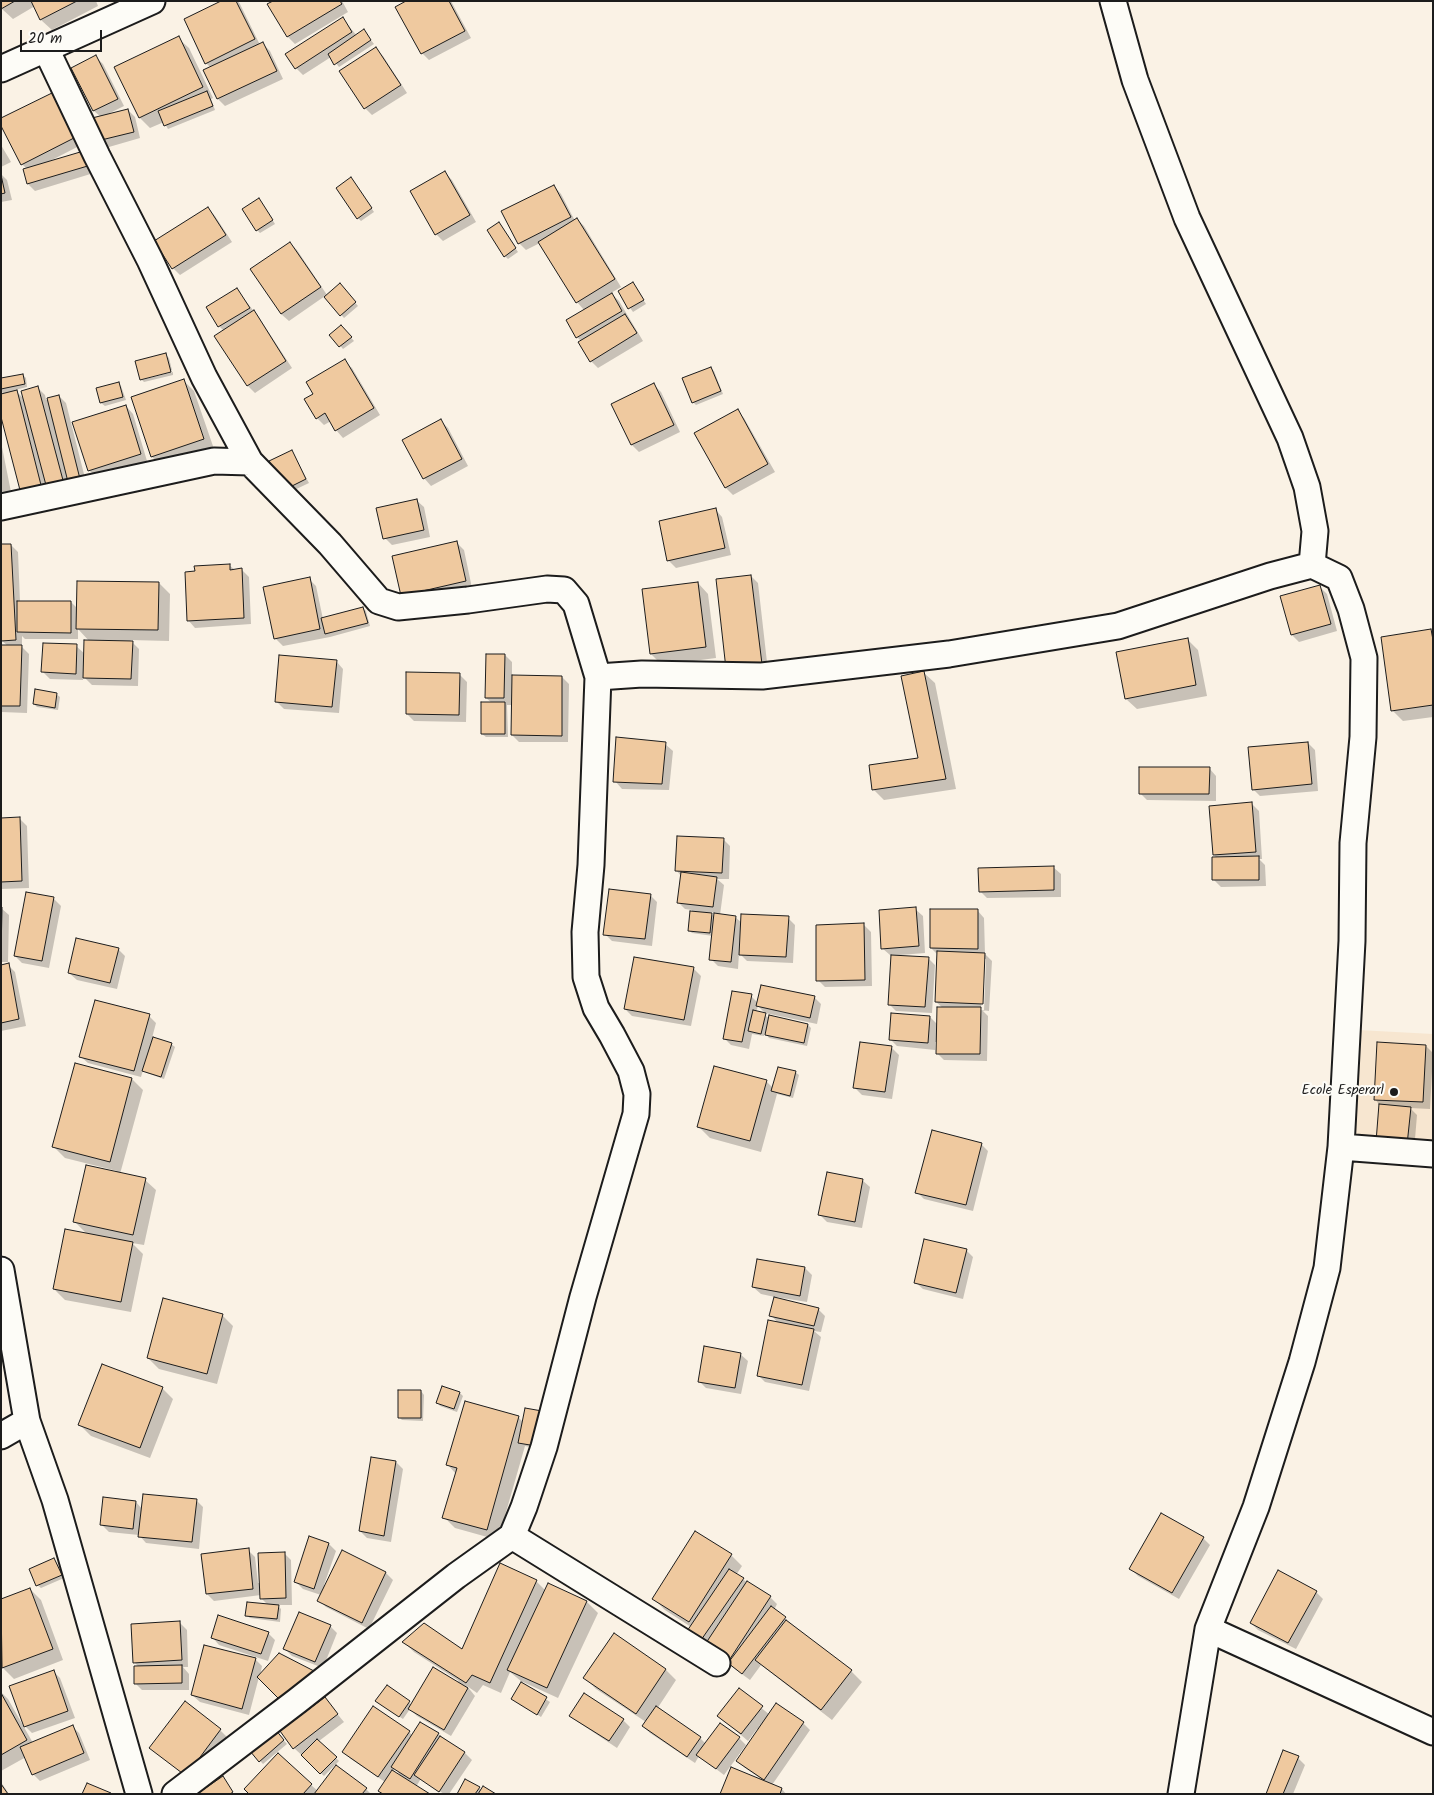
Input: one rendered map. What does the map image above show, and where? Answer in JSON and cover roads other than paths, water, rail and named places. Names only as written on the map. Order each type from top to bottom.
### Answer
[{"type":"street","points":[[1,69],[46,49],[119,8],[152,1]]},
{"type":"street","points":[[1113,1],[1135,80],[1187,218],[1290,438],[1307,487],[1315,531],[1312,565]]},
{"type":"street","points":[[46,49],[97,156],[150,260],[204,377],[250,462],[330,544],[378,601],[398,607],[547,589],[564,590],[576,604],[598,677],[591,865],[585,932],[586,977],[596,1008],[630,1071],[637,1094],[636,1114],[583,1297],[544,1447],[512,1536],[456,1576],[175,1794]]},
{"type":"street","points":[[1,507],[214,461],[250,462]]},
{"type":"street","points":[[598,677],[642,674],[762,676],[950,654],[1118,626],[1270,576],[1312,565],[1339,578],[1351,609],[1364,658],[1363,737],[1353,843],[1352,941],[1341,1147],[1327,1268],[1302,1362],[1256,1507],[1208,1629],[1181,1794]]},
{"type":"street","points":[[1341,1147],[1433,1154]]},
{"type":"street","points":[[1,1270],[27,1421],[55,1500],[139,1794]]},
{"type":"street","points":[[1,1436],[27,1421]]},
{"type":"street","points":[[512,1536],[717,1663]]},
{"type":"street","points":[[1208,1629],[1433,1732]]},
{"type":"place","name":"Ecole Esperarl","points":[[1394,1092]]}]
